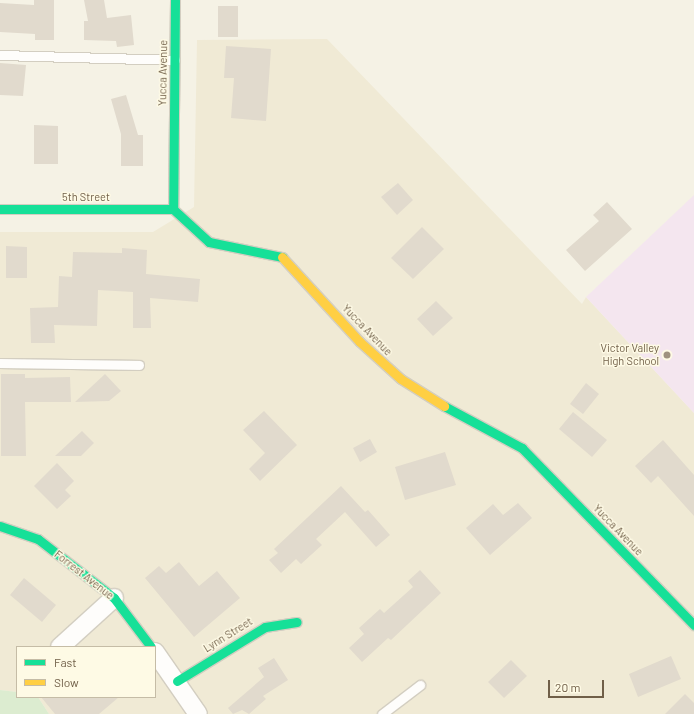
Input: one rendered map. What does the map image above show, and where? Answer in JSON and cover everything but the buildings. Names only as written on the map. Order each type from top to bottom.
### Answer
[{"type":"street","name":"Yucca Avenue","points":[[175,0],[173,209],[209,242],[281,256],[360,342],[401,379],[424,395],[522,448],[694,625]]},
{"type":"street","name":"5th Street","points":[[0,209],[173,209]]},
{"type":"street","name":"Forrest Avenue","points":[[0,526],[38,539],[114,598],[150,646]]},
{"type":"street","points":[[61,646],[114,598]]},
{"type":"street","name":"Lynn Street","points":[[177,681],[264,627],[297,622]]},
{"type":"street","points":[[156,653],[177,681],[198,714]]},
{"type":"lane","points":[[0,55],[175,60]]},
{"type":"lane","points":[[0,363],[139,365]]},
{"type":"lane","points":[[382,714],[420,685]]},
{"type":"shaded area","points":[[327,39],[582,304],[586,297],[694,413],[694,714],[49,714],[39,698],[156,698],[156,646],[16,646],[16,692],[0,690],[0,232],[153,232],[194,207],[197,40]]},
{"type":"shaded area","name":"Victor Valley High School","points":[[694,195],[694,413],[586,297]]},
{"type":"green space","points":[[0,690],[16,692],[16,698],[39,698],[49,714],[0,714]]},
{"type":"traffic: fast","points":[[175,0],[173,209],[209,242],[282,257]]},
{"type":"traffic: fast","points":[[0,209],[173,209]]},
{"type":"traffic: fast","points":[[444,406],[522,448],[694,625]]},
{"type":"traffic: fast","points":[[0,526],[38,539],[114,598],[150,646]]},
{"type":"traffic: fast","points":[[177,681],[265,627],[297,622]]},
{"type":"traffic: slow","points":[[282,257],[360,342],[401,379],[444,406]]},
{"type":"place","name":"Victor Valley High School","points":[[667,355]]}]
